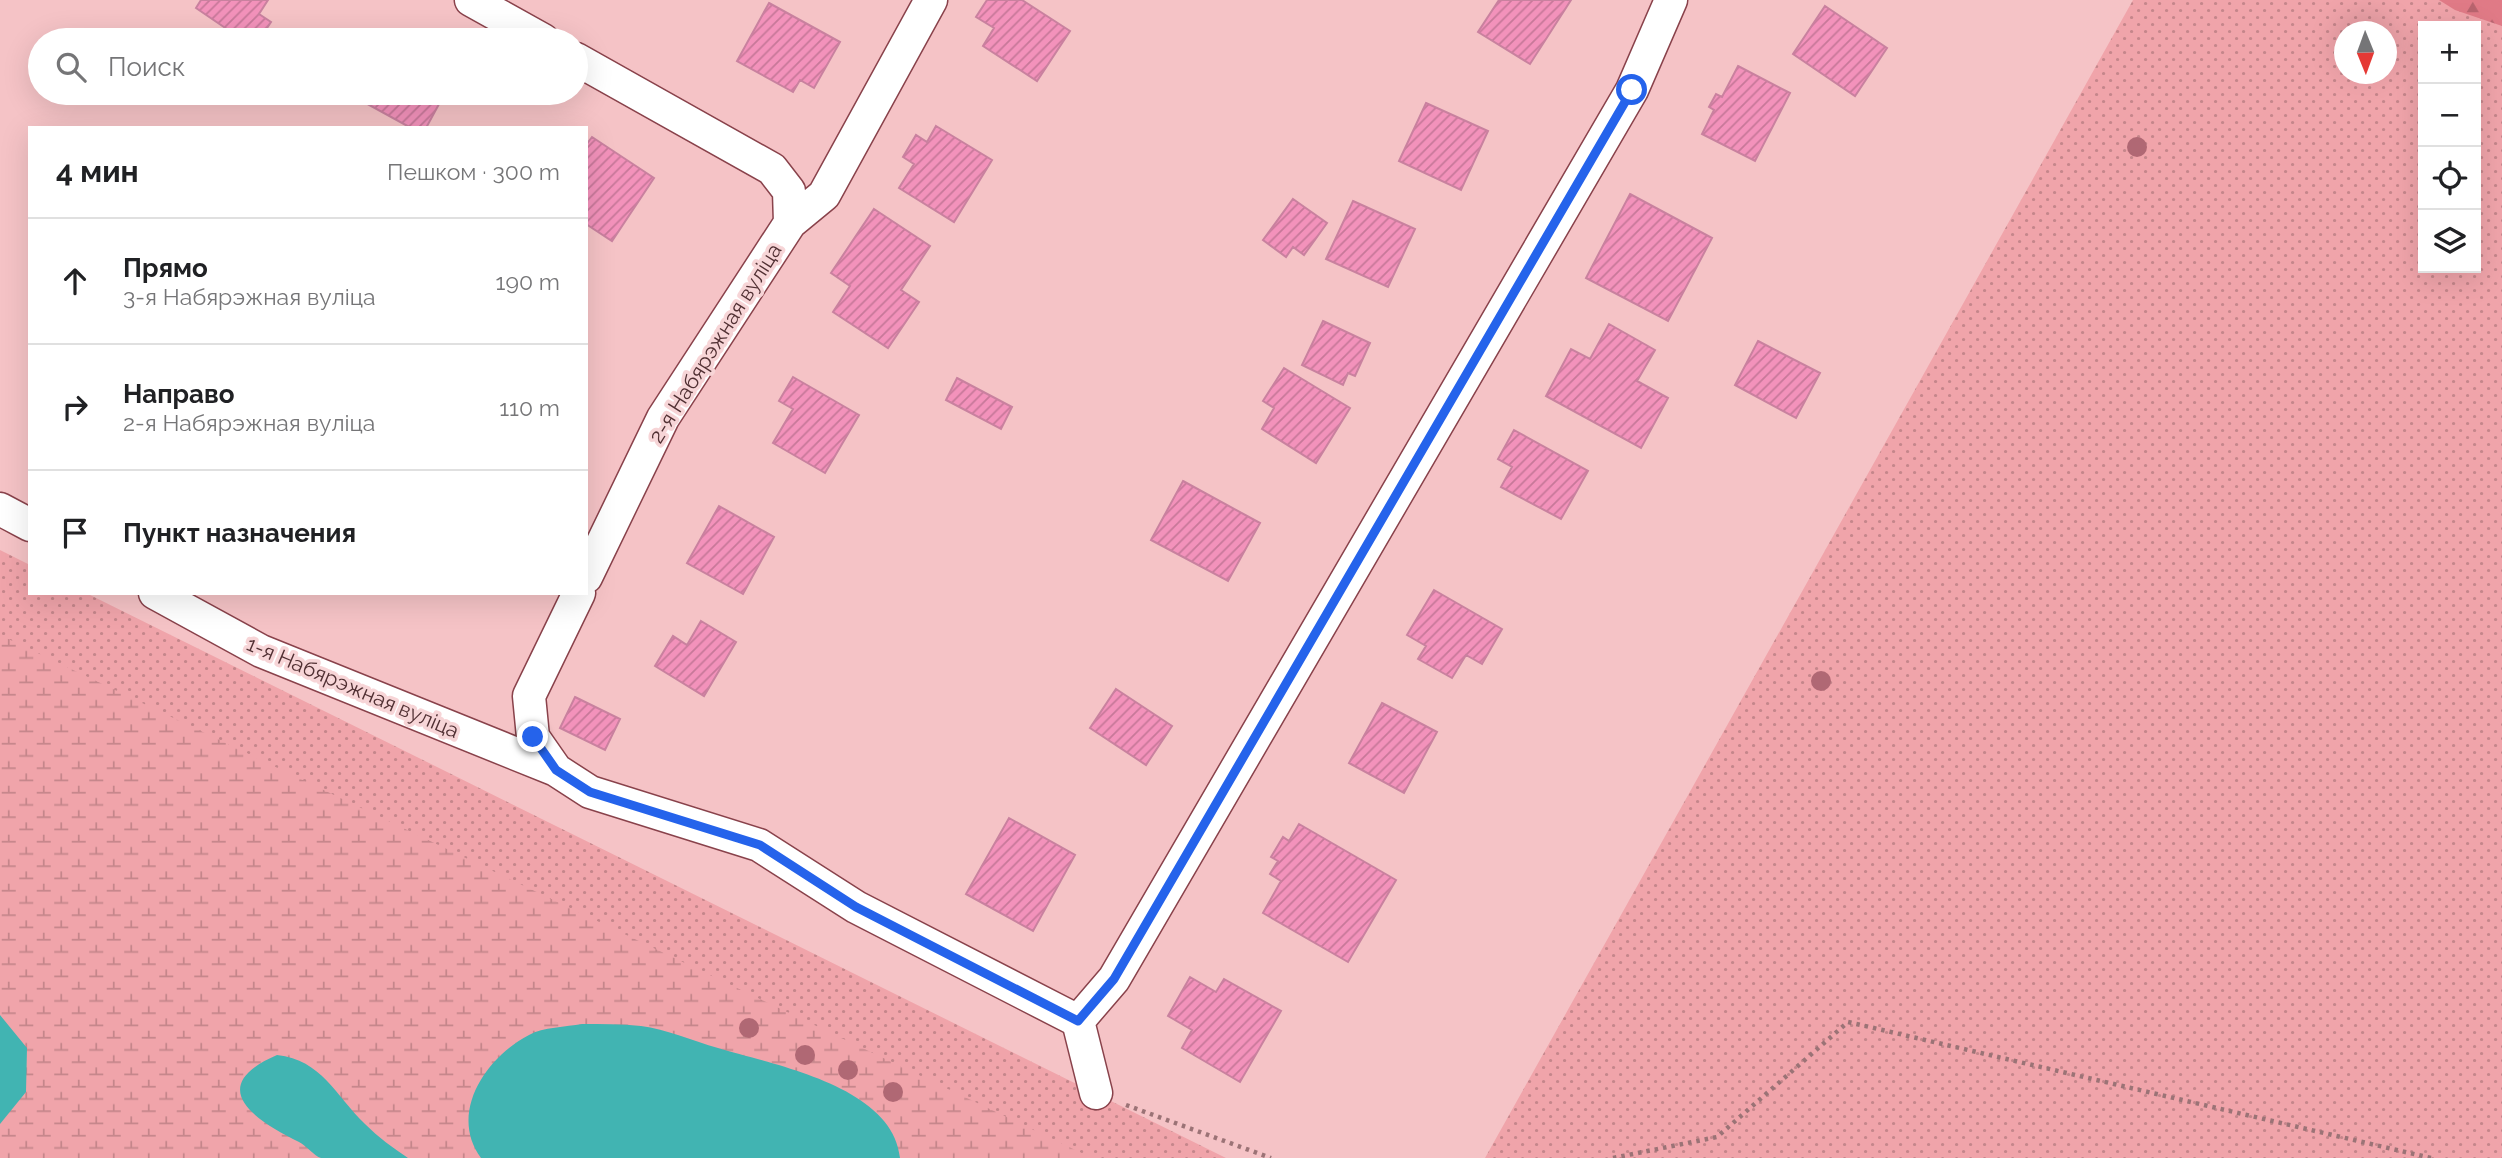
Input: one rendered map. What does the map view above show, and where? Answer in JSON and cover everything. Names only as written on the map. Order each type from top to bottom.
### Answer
[{"type":"street","points":[[471,0],[521,28]]},
{"type":"street","name":"2-я Набярэжная вуліца","points":[[588,573],[663,418],[790,223],[824,195],[931,0]]},
{"type":"street","points":[[1078,1021],[1114,979],[1632,90],[1671,0]]},
{"type":"street","name":"2-я Набярэжная вуліца","points":[[588,66],[772,169],[789,191],[790,223]]},
{"type":"street","points":[[0,509],[28,524]]},
{"type":"street","name":"1-я Набярэжная вуліца","points":[[159,595],[261,651],[556,770]]},
{"type":"street","points":[[578,595],[529,696],[533,737],[556,770],[590,792],[760,845],[856,907],[1078,1021],[1096,1093]]},
{"type":"path","points":[[1612,1158],[1717,1137],[1848,1022],[2431,1158]]},
{"type":"path","points":[[1096,1093],[1271,1158]]},
{"type":"green space","points":[[2133,0],[2502,0],[2502,1158],[1485,1158]]},
{"type":"green space","points":[[2439,0],[2502,0],[2502,26],[2455,10]]},
{"type":"green space","points":[[0,550],[28,564],[28,595],[90,595],[1226,1158],[0,1158]]},
{"type":"green space","points":[[0,635],[1092,1158],[0,1158]]},
{"type":"water","points":[[0,1015],[27,1048],[26,1092],[0,1124]]},
{"type":"water","points":[[582,1024],[634,1025],[660,1030],[827,1082],[854,1096],[876,1113],[892,1133],[900,1158],[481,1158],[472,1141],[470,1105],[486,1072],[513,1045],[535,1032]]},
{"type":"water","points":[[277,1055],[292,1058],[317,1071],[370,1129],[408,1158],[321,1158],[254,1114],[244,1103],[240,1091],[243,1079],[255,1067]]},
{"type":"building","points":[[201,0],[268,0],[259,14],[271,22],[267,28],[225,28],[196,8]]},
{"type":"building","points":[[987,0],[1022,0],[1070,31],[1037,81],[983,46],[994,28],[976,17]]},
{"type":"building","points":[[1499,0],[1571,0],[1530,64],[1478,32]]},
{"type":"building","points":[[769,3],[840,42],[814,88],[800,80],[793,92],[737,61]]},
{"type":"building","points":[[1825,6],[1887,48],[1855,96],[1793,54]]},
{"type":"building","points":[[1738,66],[1790,93],[1755,161],[1702,134],[1714,110],[1709,107],[1716,94],[1722,97]]},
{"type":"building","points":[[1426,103],[1488,131],[1461,190],[1399,161]]},
{"type":"building","points":[[369,105],[438,105],[427,126],[407,126]]},
{"type":"building","points":[[936,126],[992,160],[954,222],[899,188],[914,164],[903,157],[916,135],[927,142]]},
{"type":"building","points":[[592,137],[654,178],[612,241],[588,225],[588,142]]},
{"type":"building","points":[[1630,194],[1712,238],[1668,321],[1586,278]]},
{"type":"building","points":[[1293,199],[1327,223],[1304,255],[1293,247],[1286,257],[1263,240]]},
{"type":"building","points":[[1353,201],[1415,229],[1388,287],[1326,259]]},
{"type":"building","points":[[874,209],[930,246],[901,290],[919,302],[888,348],[833,312],[850,286],[831,273]]},
{"type":"building","points":[[1323,321],[1370,343],[1355,376],[1348,373],[1343,385],[1302,365]]},
{"type":"building","points":[[1609,324],[1655,350],[1637,381],[1668,398],[1641,448],[1546,396],[1571,349],[1590,359]]},
{"type":"building","points":[[1758,341],[1820,373],[1796,418],[1735,385]]},
{"type":"building","points":[[1284,368],[1350,408],[1316,463],[1262,429],[1274,408],[1263,401]]},
{"type":"building","points":[[793,377],[859,415],[825,473],[773,443],[793,409],[779,401]]},
{"type":"building","points":[[957,378],[1012,407],[1001,429],[946,400]]},
{"type":"building","points":[[1514,430],[1588,471],[1561,519],[1501,487],[1512,467],[1498,459]]},
{"type":"building","points":[[1183,481],[1260,523],[1228,581],[1151,540]]},
{"type":"building","points":[[719,506],[774,537],[743,594],[687,563]]},
{"type":"building","points":[[1434,590],[1502,629],[1482,664],[1466,655],[1452,678],[1418,659],[1426,646],[1407,635]]},
{"type":"building","points":[[701,621],[736,642],[704,696],[655,666],[673,636],[687,645]]},
{"type":"building","points":[[1116,689],[1172,726],[1146,765],[1090,728]]},
{"type":"building","points":[[575,697],[620,719],[605,750],[560,728]]},
{"type":"building","points":[[1382,703],[1437,732],[1404,793],[1349,763]]},
{"type":"building","points":[[1009,818],[1075,855],[1033,931],[966,894]]},
{"type":"building","points":[[1299,824],[1396,880],[1348,962],[1263,913],[1281,881],[1270,874],[1278,861],[1271,857],[1283,837],[1289,841]]},
{"type":"building","points":[[1190,977],[1216,992],[1224,979],[1281,1011],[1240,1082],[1182,1048],[1192,1030],[1168,1016]]},
{"type":"route","points":[[533,737],[556,770],[590,792],[760,845],[856,907],[1078,1021],[1114,979],[1632,90]]}]
